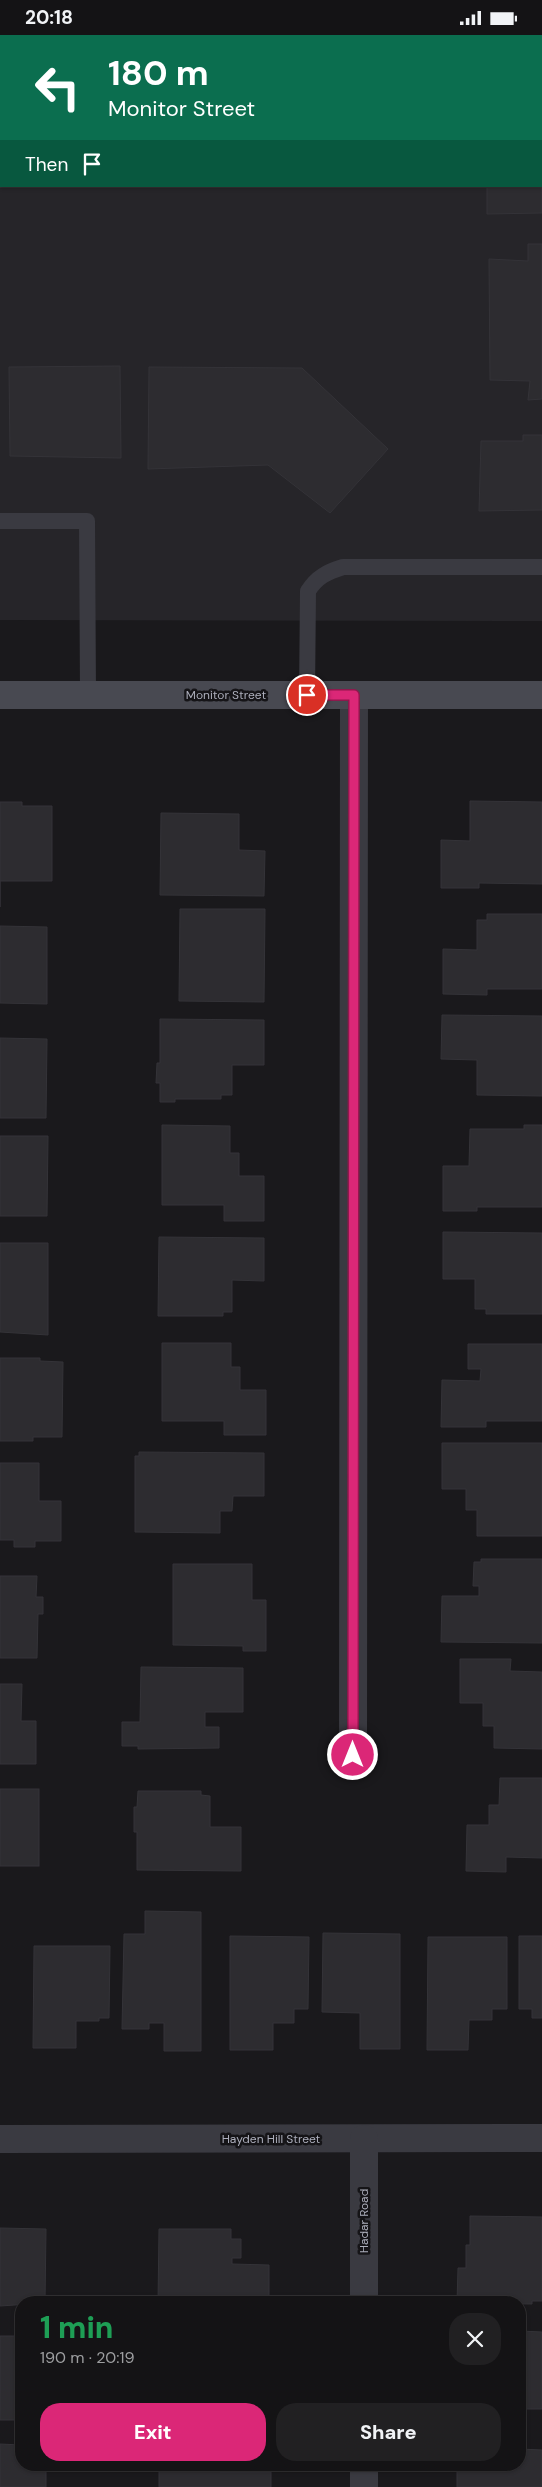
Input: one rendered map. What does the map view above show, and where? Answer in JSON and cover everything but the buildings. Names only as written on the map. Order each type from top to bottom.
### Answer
[{"type":"street","name":"Monitor Street","points":[[0,695],[542,695]]},
{"type":"street","points":[[353,1755],[354,695]]},
{"type":"street","name":"Hayden Hill Street","points":[[0,2139],[542,2139]]},
{"type":"street","name":"Hadar Road","points":[[364,2139],[364,2296]]},
{"type":"street","points":[[364,2471],[364,2487]]},
{"type":"lane","points":[[0,521],[87,521],[88,695]]},
{"type":"lane","points":[[307,695],[308,591],[315,581],[328,572],[343,567],[542,567]]},
{"type":"shaded area","points":[[0,187],[542,187],[542,621],[0,620]]},
{"type":"route","points":[[307,695],[354,695],[353,1755]]}]
